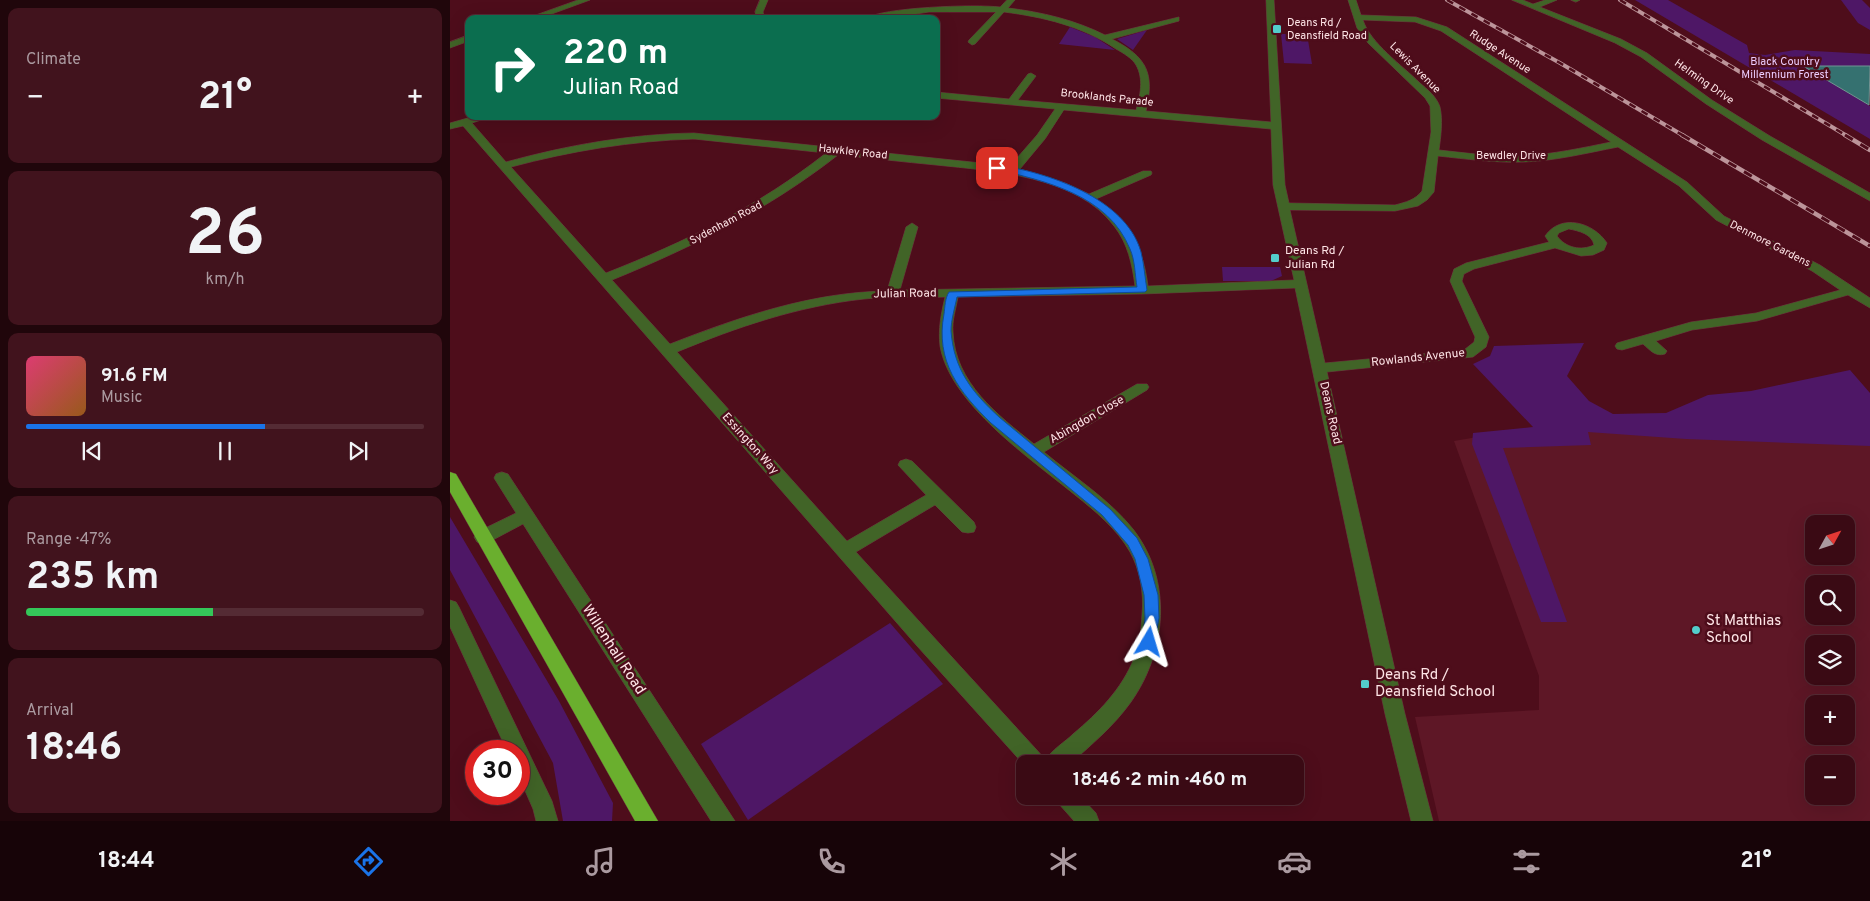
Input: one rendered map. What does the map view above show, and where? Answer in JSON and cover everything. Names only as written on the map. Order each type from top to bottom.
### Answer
[{"type":"highway","points":[[450,478],[646,821]]},
{"type":"street","points":[[541,15],[586,0]]},
{"type":"street","points":[[760,15],[759,12],[764,0]]},
{"type":"street","points":[[972,42],[1011,0]]},
{"type":"street","name":"Deans Road","points":[[1270,0],[1279,185],[1396,714],[1422,821]]},
{"type":"street","name":"Lewis Avenue","points":[[1285,206],[1388,208],[1414,204],[1428,192],[1436,132],[1435,106],[1429,96],[1371,41],[1361,28],[1352,0]]},
{"type":"street","name":"Helming Drive","points":[[1516,0],[1618,41],[1644,55],[1717,107],[1766,138],[1870,198]]},
{"type":"street","points":[[1532,7],[1554,0]]},
{"type":"street","points":[[883,15],[902,10],[956,8],[1001,10],[1035,14],[1087,28],[1131,55],[1141,66],[1146,88],[1140,114]]},
{"type":"street","name":"Rudge Avenue","points":[[1356,17],[1416,20],[1444,29],[1620,143]]},
{"type":"street","points":[[1106,38],[1177,19]]},
{"type":"street","points":[[450,44],[465,39]]},
{"type":"street","points":[[1020,75],[1044,77]]},
{"type":"street","points":[[1012,101],[1030,76]]},
{"type":"street","name":"Brooklands Parade","points":[[940,95],[1276,126]]},
{"type":"street","points":[[1013,170],[1041,137],[1062,106]]},
{"type":"street","points":[[458,124],[473,120]]},
{"type":"street","name":"Essington Way","points":[[458,124],[504,166],[1029,755]]},
{"type":"street","name":"Hawkley Road","points":[[504,166],[580,146],[657,136],[722,138],[1013,170],[1058,183],[1089,198],[1114,217],[1130,238],[1139,262],[1142,290]]},
{"type":"street","name":"Bewdley Drive","points":[[1432,152],[1483,157],[1534,158],[1566,154],[1620,143]]},
{"type":"street","name":"Denmore Gardens","points":[[1620,143],[1683,184],[1720,218],[1816,268],[1870,304]]},
{"type":"street","name":"Sydenham Road","points":[[605,278],[681,247],[743,216],[788,188],[838,150]]},
{"type":"street","points":[[1089,198],[1147,172]]},
{"type":"street","points":[[893,294],[912,227]]},
{"type":"street","name":"Rowlands Avenue","points":[[1320,368],[1468,354],[1481,344],[1482,337],[1456,281],[1458,272],[1470,266],[1557,244]]},
{"type":"street","name":"Julian Road","points":[[668,350],[726,327],[795,306],[844,298],[893,294],[1142,290],[1300,284]]},
{"type":"street","points":[[1622,346],[1691,326],[1757,317],[1850,291]]},
{"type":"street","points":[[952,294],[946,330],[952,364],[959,379],[979,405],[1106,512],[1133,542],[1142,559],[1151,595],[1152,618],[1149,642],[1144,662],[1134,681],[1121,700],[1104,718],[1064,755]]},
{"type":"street","points":[[1645,339],[1660,351]]},
{"type":"street","name":"Abingdon Close","points":[[1033,452],[1142,387]]},
{"type":"street","points":[[906,464],[968,527]]},
{"type":"street","name":"Willenhall Road","points":[[502,478],[724,821]]},
{"type":"street","points":[[845,550],[937,496]]},
{"type":"street","points":[[483,537],[526,515]]},
{"type":"street","points":[[450,607],[512,740]]},
{"type":"street","points":[[530,778],[544,808],[547,821]]},
{"type":"street","points":[[1074,805],[1088,821]]},
{"type":"shaded area","name":"St Matthias School","points":[[1870,412],[1870,821],[1439,821],[1415,717],[1539,710],[1539,676],[1454,441],[1613,414]]},
{"type":"green space","name":"Black Country Millennium Forest","points":[[1635,0],[1668,0],[1747,45],[1749,53],[1765,55],[1795,50],[1870,54],[1870,66],[1804,66],[1870,106],[1870,139]]},
{"type":"green space","points":[[1841,0],[1862,0],[1870,8],[1870,30],[1858,23]]},
{"type":"green space","points":[[1070,27],[1095,37],[1115,50],[1059,44]]},
{"type":"green space","points":[[1147,30],[1133,50],[1117,39]]},
{"type":"green space","points":[[1281,34],[1307,34],[1312,64],[1284,63]]},
{"type":"green space","points":[[1222,267],[1280,267],[1282,276],[1271,281],[1223,281]]},
{"type":"green space","points":[[1584,343],[1567,376],[1589,401],[1613,414],[1666,413],[1708,395],[1751,391],[1850,370],[1870,393],[1870,446],[1686,439],[1588,432],[1591,445],[1503,448],[1567,622],[1541,622],[1472,444],[1473,433],[1533,427],[1473,364],[1490,356],[1494,346]]},
{"type":"green space","points":[[450,517],[559,701],[613,803],[612,821],[563,821],[553,763],[450,570]]},
{"type":"green space","points":[[890,623],[943,684],[748,820],[701,744]]},
{"type":"water","points":[[1803,66],[1870,66],[1869,105]]},
{"type":"railway","points":[[1447,0],[1560,63],[1684,136]]},
{"type":"railway","points":[[1620,0],[1847,136]]},
{"type":"railway","points":[[1682,135],[1870,246]]},
{"type":"railway","points":[[1845,135],[1870,150]]},
{"type":"place","name":"Deans Rd / Deansfield Road","points":[[1277,29]]},
{"type":"place","name":"Deans Rd / Julian Rd","points":[[1275,258]]},
{"type":"place","name":"St Matthias School","points":[[1696,630]]},
{"type":"place","name":"Deans Rd / Deansfield School","points":[[1365,684]]},
{"type":"route","points":[[997,168],[1036,176],[1076,190],[1114,217],[1124,228],[1136,251],[1142,279],[1142,290],[952,294],[946,330],[952,364],[959,379],[979,405],[1106,512],[1133,542],[1148,576],[1152,618],[1149,642]]}]
